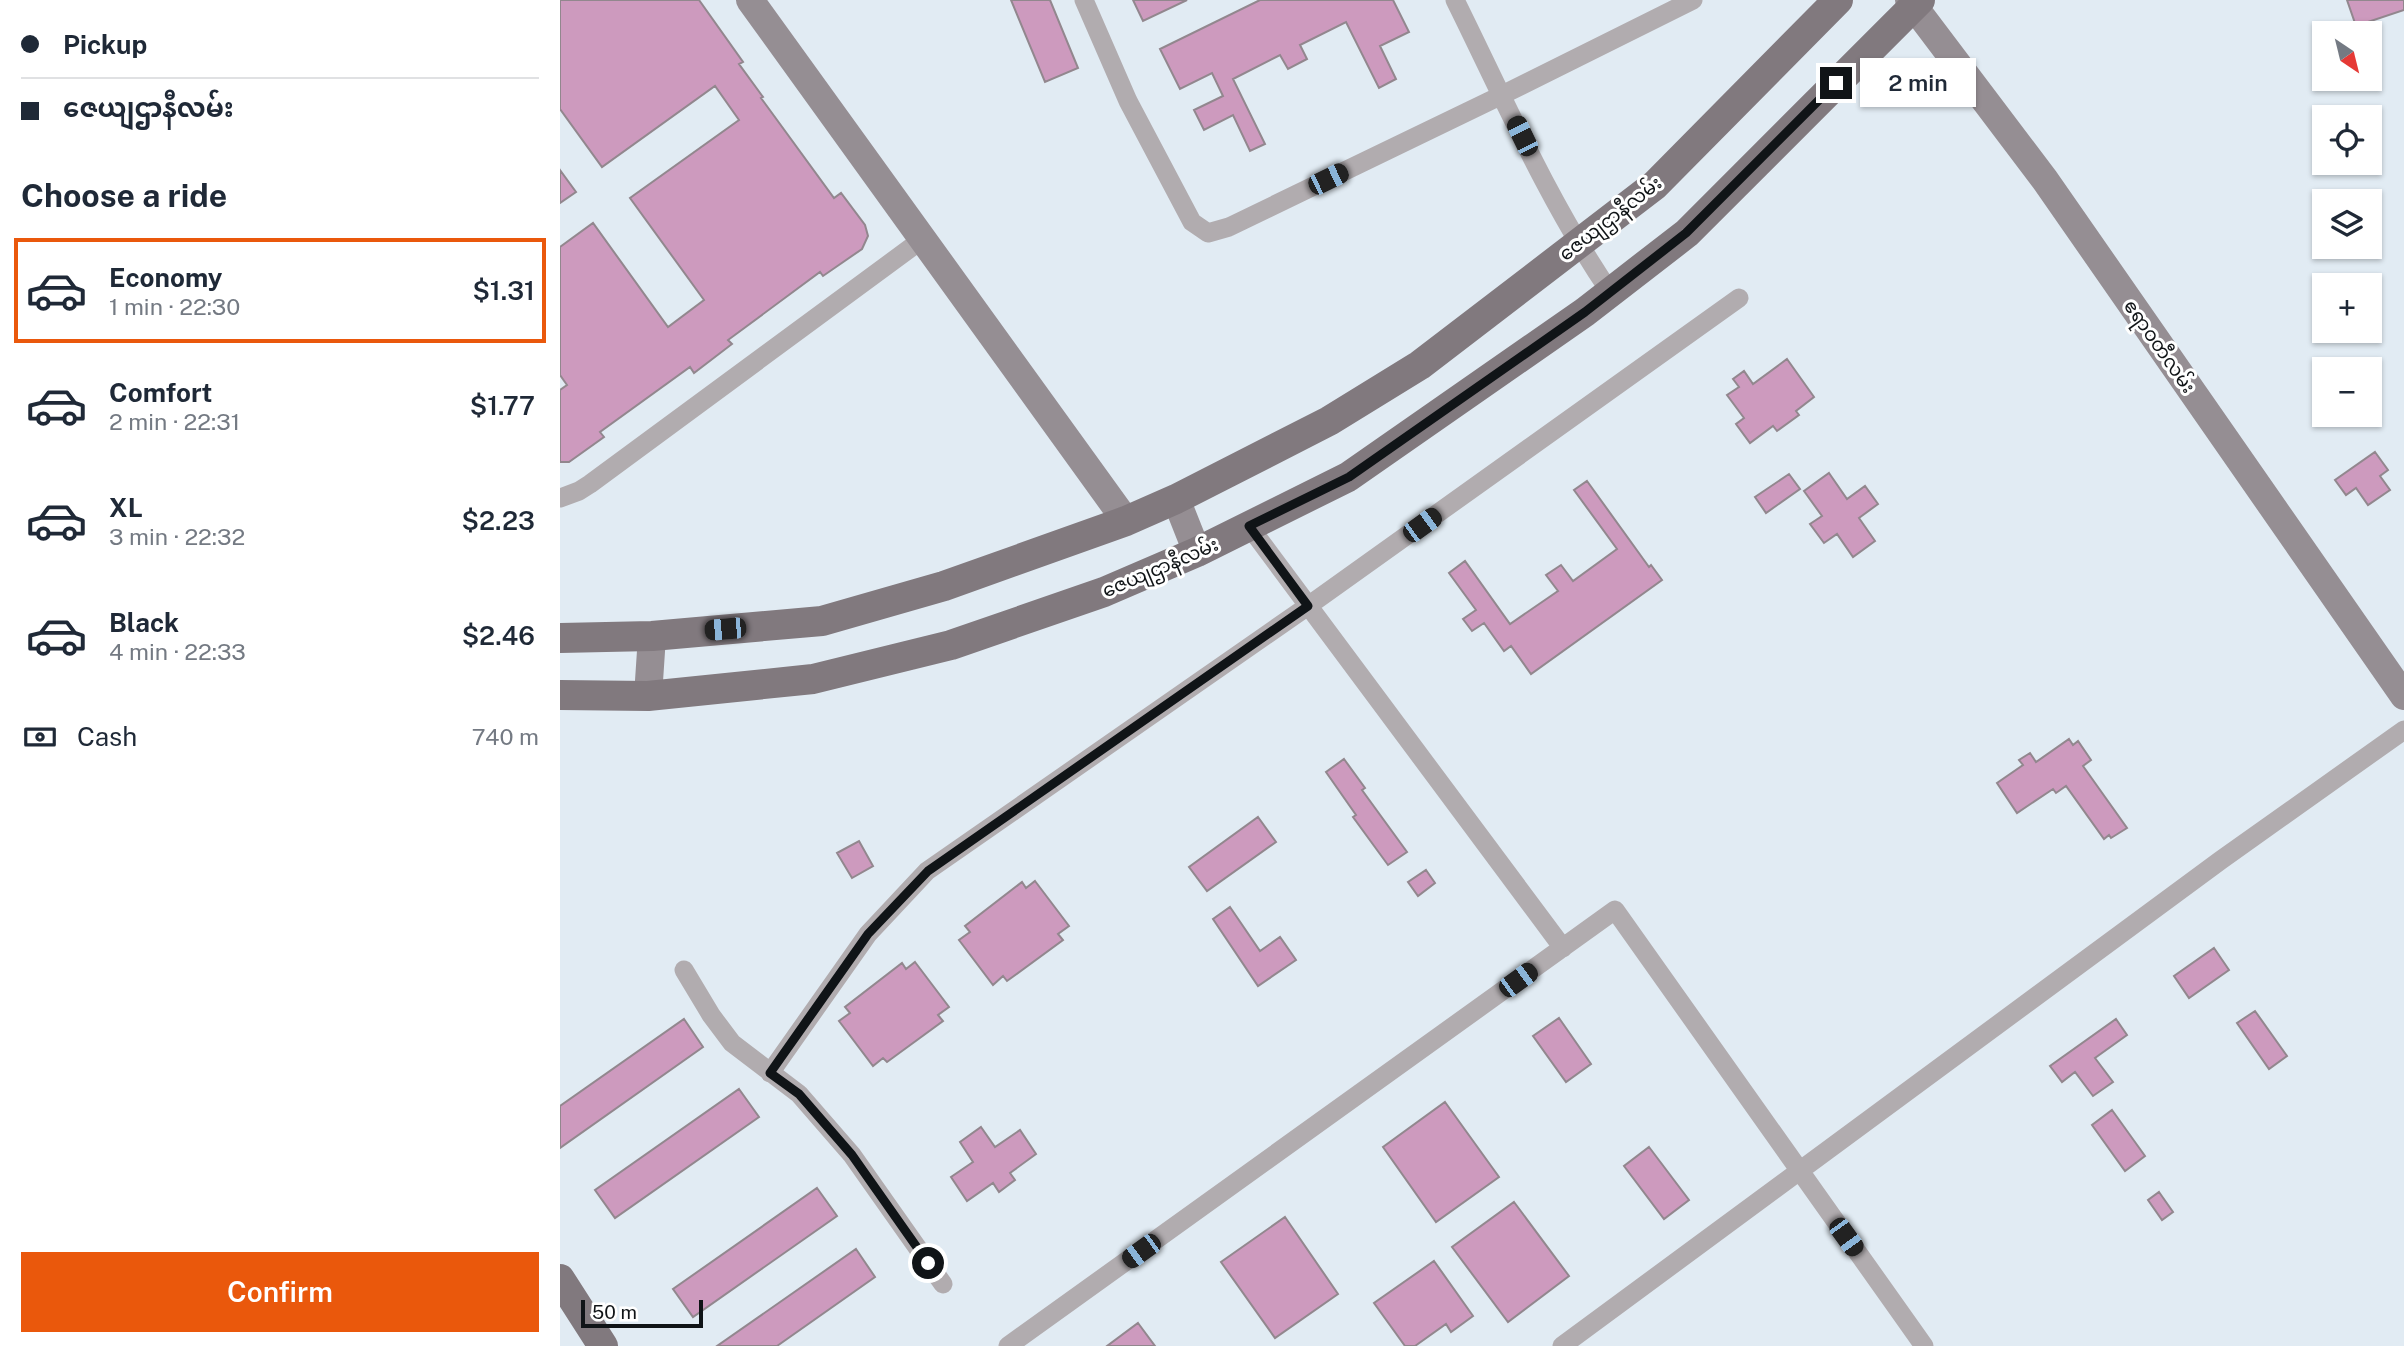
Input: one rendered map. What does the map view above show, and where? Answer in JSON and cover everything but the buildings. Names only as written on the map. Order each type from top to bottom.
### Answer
[{"type":"main road","name":"ဇေယျဌာနီလမ်း","points":[[560,638],[653,635],[822,621],[944,586],[1126,521],[1176,499],[1329,421],[1420,365],[1655,185],[1838,0]]},
{"type":"main road","name":"ဇေယျဌာနီလမ်း","points":[[560,695],[648,696],[813,679],[951,645],[1104,592],[1197,552],[1349,477],[1610,292],[1686,233],[1914,2]]},
{"type":"main road","points":[[560,1279],[603,1346]]},
{"type":"street","points":[[750,0],[1126,521]]},
{"type":"street","points":[[1084,0],[1128,101],[1186,212],[1192,222],[1208,233],[1229,227],[1693,0]]},
{"type":"street","points":[[1455,0],[1577,244],[1610,292]]},
{"type":"street","name":"ဧရာဝတီလမ်း","points":[[1914,2],[2045,180],[2404,696]]},
{"type":"street","points":[[560,498],[590,484],[924,239]]},
{"type":"street","points":[[770,1073],[868,934],[928,871],[1308,606],[1739,298]]},
{"type":"street","points":[[1176,499],[1197,552]]},
{"type":"street","points":[[1249,526],[1563,948]]},
{"type":"street","points":[[648,696],[653,635]]},
{"type":"street","points":[[1562,1346],[2221,860],[2404,730]]},
{"type":"street","points":[[1008,1346],[1615,910],[1924,1346]]},
{"type":"street","points":[[684,970],[711,1015],[732,1043],[799,1094],[852,1155],[943,1284]]},
{"type":"route","points":[[928,1263],[852,1155],[799,1094],[770,1073],[868,934],[928,871],[1308,606],[1249,526],[1349,477],[1585,312],[1686,233],[1836,83]]}]
